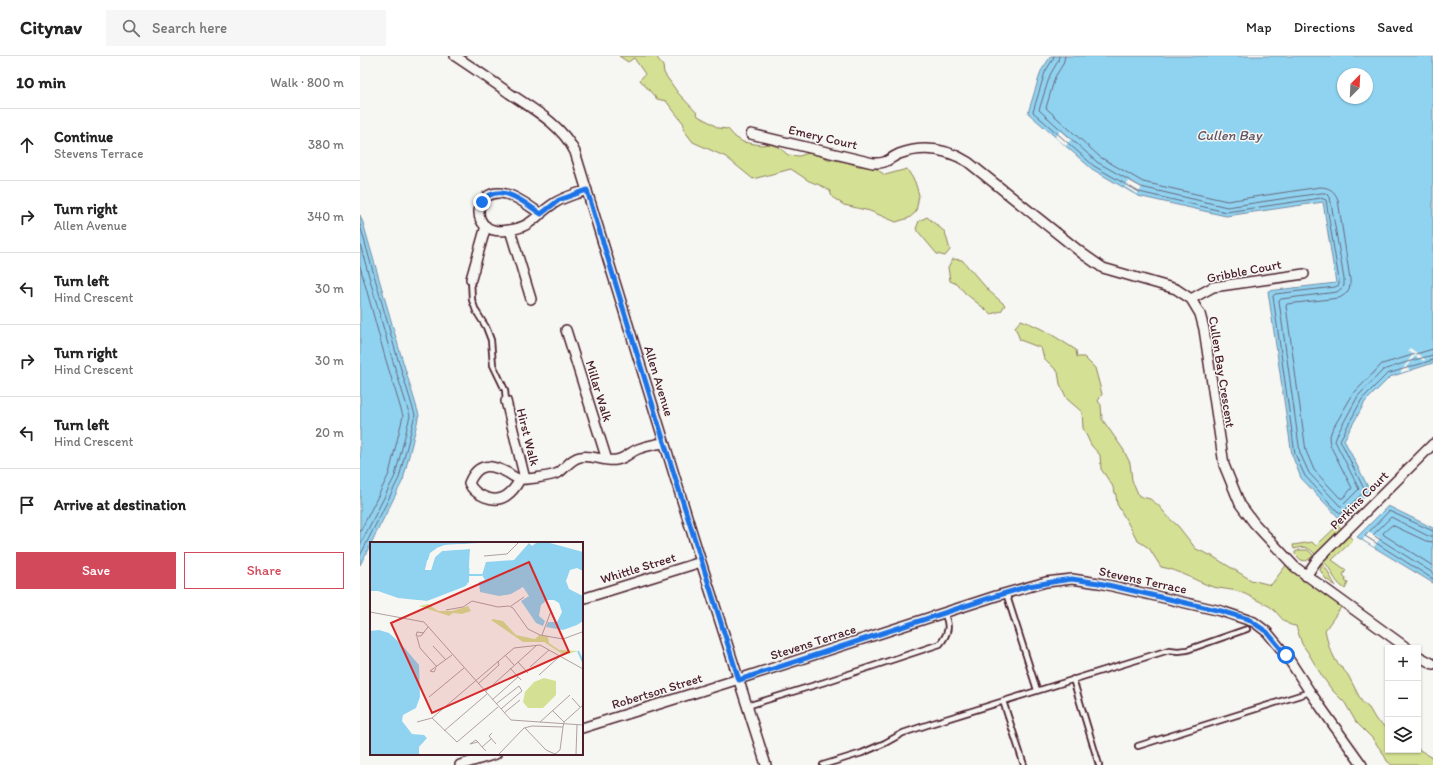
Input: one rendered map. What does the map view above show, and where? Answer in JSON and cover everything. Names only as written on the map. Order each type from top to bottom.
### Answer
[{"type":"street","name":"Allen Avenue","points":[[455,56],[533,109],[561,132],[575,152],[701,562],[766,765]]},
{"type":"street","name":"Emery Court","points":[[751,134],[874,163],[884,163],[888,161]]},
{"type":"street","name":"Cullen Bay Crescent","points":[[888,161],[899,154],[926,149],[943,150],[956,155],[972,166],[1082,254],[1100,266],[1176,289],[1191,299],[1200,314],[1204,329],[1221,450],[1228,475],[1240,504],[1254,523],[1284,556],[1306,576],[1403,645]]},
{"type":"street","points":[[541,214],[512,195],[500,193],[494,193],[485,198],[479,209],[480,220],[490,229],[503,231],[510,230],[534,221],[559,200],[587,190]]},
{"type":"street","points":[[471,279],[486,226]]},
{"type":"street","points":[[510,230],[531,299]]},
{"type":"street","name":"Gribble Court","points":[[1191,299],[1213,288],[1304,274]]},
{"type":"street","name":"Millar Walk","points":[[566,330],[607,460]]},
{"type":"street","name":"Hirst Walk","points":[[506,400],[522,479]]},
{"type":"street","points":[[522,479],[506,496],[493,499],[480,495],[472,489],[469,483],[472,475],[479,468],[486,466],[498,468],[522,479],[554,474],[561,471],[569,462],[581,456],[607,460],[619,460],[637,450],[664,442]]},
{"type":"street","name":"Perkins Court","points":[[1306,576],[1317,560],[1433,444]]},
{"type":"street","name":"Whittle Street","points":[[583,599],[701,562]]},
{"type":"street","name":"Stevens Terrace","points":[[739,680],[1006,593],[1046,582],[1072,579],[1106,584],[1221,611],[1248,619],[1267,632],[1286,655],[1360,764]]},
{"type":"street","points":[[1421,658],[1433,664]]},
{"type":"street","name":"Robertson Street","points":[[583,728],[739,680]]},
{"type":"street","points":[[460,765],[493,755]]},
{"type":"lane","points":[[471,279],[472,300],[476,311],[486,326],[491,340],[494,365],[505,390],[506,400]]},
{"type":"lane","points":[[1006,593],[1037,690]]},
{"type":"lane","points":[[747,706],[940,644],[946,636],[948,627],[948,622],[944,613]]},
{"type":"lane","points":[[824,765],[868,750],[903,733],[1037,690],[1168,650],[1187,650],[1247,630]]},
{"type":"lane","points":[[1073,679],[1098,765]]},
{"type":"lane","points":[[1138,746],[1310,692]]},
{"type":"lane","points":[[1004,701],[1024,765]]},
{"type":"green space","points":[[619,56],[656,56],[663,66],[664,73],[678,93],[697,113],[698,116],[718,128],[728,129],[735,137],[743,142],[761,145],[770,144],[780,148],[788,155],[799,156],[812,152],[828,159],[858,166],[875,168],[885,175],[907,169],[915,182],[919,195],[916,212],[909,218],[896,222],[870,211],[844,205],[832,197],[830,191],[809,181],[791,169],[753,179],[726,157],[693,142],[683,129],[684,124],[666,101],[657,99],[640,80],[645,74],[634,58],[628,62]]},
{"type":"green space","points":[[927,217],[945,232],[950,250],[945,256],[937,254],[916,229],[919,221]]},
{"type":"green space","points":[[953,259],[962,260],[989,291],[1005,305],[1001,311],[991,314],[965,293],[957,284],[950,281],[948,267]]},
{"type":"green space","points":[[1021,320],[1043,330],[1076,350],[1077,357],[1084,357],[1095,368],[1102,394],[1098,401],[1101,405],[1102,419],[1123,449],[1130,463],[1132,480],[1139,496],[1150,499],[1158,505],[1178,526],[1196,549],[1212,556],[1251,580],[1271,585],[1287,564],[1342,606],[1325,630],[1329,647],[1336,661],[1348,675],[1362,702],[1369,708],[1376,720],[1385,727],[1385,753],[1421,753],[1421,751],[1433,758],[1433,765],[1392,765],[1387,761],[1372,738],[1356,722],[1345,703],[1332,690],[1322,676],[1302,644],[1296,626],[1284,621],[1271,607],[1240,592],[1206,585],[1168,568],[1161,567],[1149,548],[1138,541],[1117,504],[1116,495],[1112,485],[1101,469],[1100,455],[1091,445],[1083,428],[1082,412],[1067,399],[1060,384],[1058,372],[1044,358],[1041,348],[1020,340],[1015,327]]},
{"type":"green space","points":[[1338,525],[1342,529],[1316,555],[1306,548],[1301,547],[1294,549],[1293,545],[1312,542],[1316,546]]},
{"type":"green space","points":[[1349,536],[1353,540],[1332,560],[1346,570],[1343,575],[1346,578],[1345,581],[1348,583],[1345,589],[1337,582],[1323,561]]},
{"type":"green space","points":[[1300,550],[1308,550],[1314,556],[1306,561],[1301,560],[1295,554],[1295,552]]},
{"type":"green space","points":[[1322,564],[1336,586],[1326,579],[1320,570]]},
{"type":"water","name":"Cullen Bay","points":[[1051,56],[1433,56],[1433,363],[1390,377],[1365,402],[1344,440],[1370,491],[1341,520],[1301,478],[1292,455],[1268,291],[1336,283],[1323,202],[1226,216],[1138,196],[1092,169],[1028,113],[1041,71]]},
{"type":"water","points":[[360,215],[419,415],[403,480],[372,542],[370,542],[370,545],[360,565]]},
{"type":"water","points":[[1388,506],[1433,528],[1433,583],[1357,537]]},
{"type":"pier","points":[[1061,130],[1071,139],[1066,146],[1055,137]]},
{"type":"pier","points":[[1129,180],[1142,187],[1138,194],[1125,187]]},
{"type":"pier","points":[[1410,348],[1425,359],[1424,361],[1415,356],[1406,367],[1410,370],[1400,373],[1413,354],[1408,350]]},
{"type":"pier","points":[[1368,531],[1380,538],[1374,547],[1363,540]]},
{"type":"route","points":[[482,202],[489,195],[494,193],[512,195],[541,214],[559,200],[587,190],[701,562],[739,680],[996,596],[1046,582],[1072,579],[1084,580],[1147,593],[1248,619],[1267,632],[1286,655]]}]
